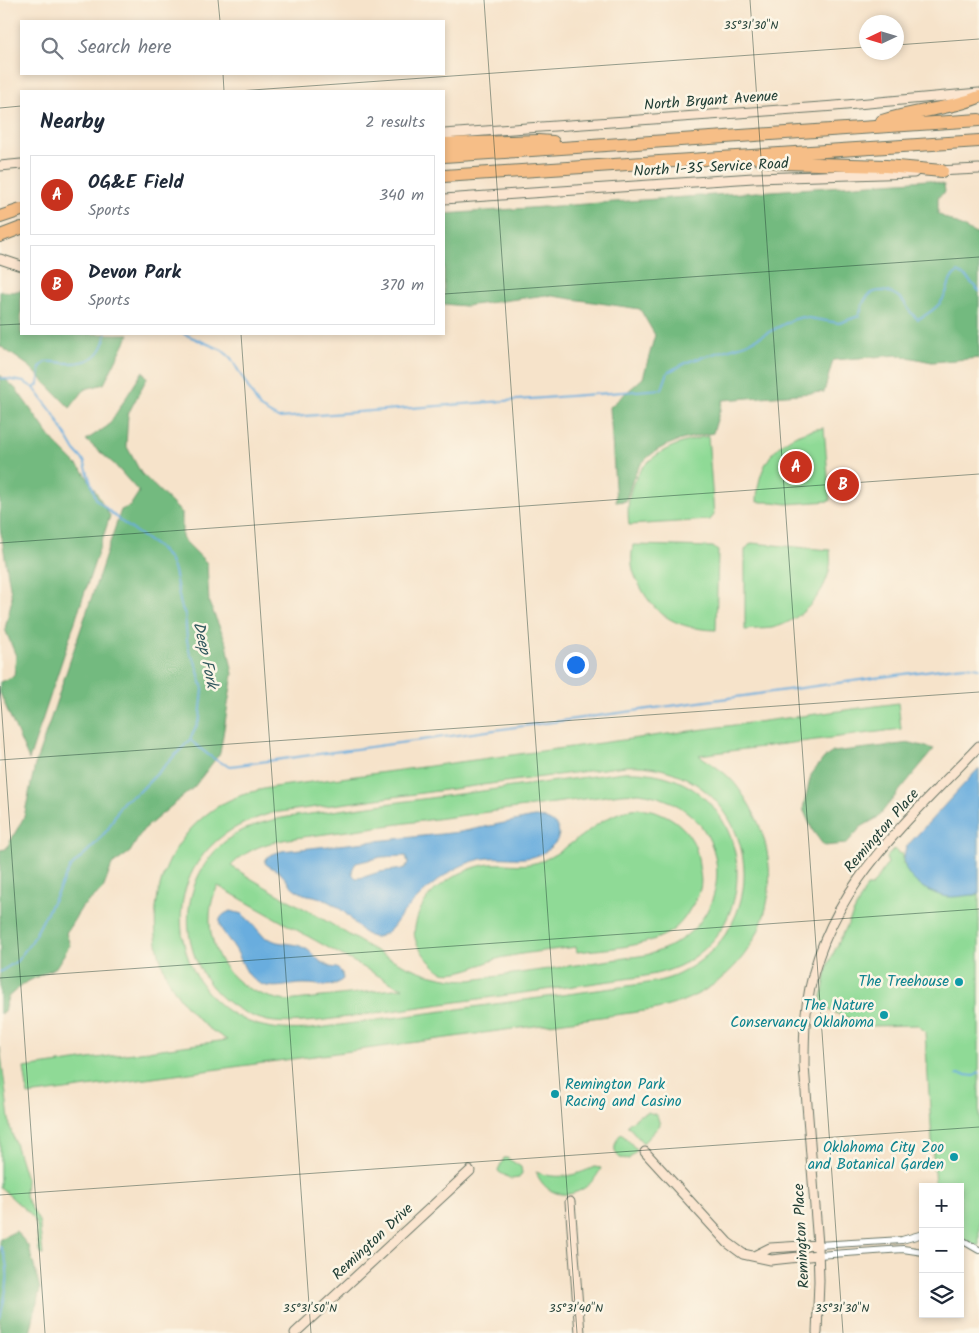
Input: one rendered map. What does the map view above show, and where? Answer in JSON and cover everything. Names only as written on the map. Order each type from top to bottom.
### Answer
[{"type":"highway","points":[[864,128],[892,118],[952,106],[979,97]]},
{"type":"highway","points":[[445,156],[979,120]]},
{"type":"highway","points":[[445,144],[538,140],[590,146]]},
{"type":"highway","points":[[445,176],[979,141]]},
{"type":"highway","points":[[735,156],[783,163],[886,166],[942,171]]},
{"type":"highway","points":[[0,217],[18,211]]},
{"type":"highway","points":[[0,236],[20,229]]},
{"type":"main road","name":"North Bryant Avenue","points":[[445,134],[825,107],[979,93]]},
{"type":"main road","points":[[0,166],[20,164]]},
{"type":"main road","name":"North I-35 Service Road","points":[[445,199],[753,178],[863,176],[979,169]]},
{"type":"main road","points":[[0,260],[20,266]]},
{"type":"main road","name":"Remington Place","points":[[817,1333],[819,1309],[818,1245],[804,1066],[804,1042],[807,1003],[822,947],[839,909],[870,863],[979,746]]},
{"type":"main road","points":[[645,1152],[733,1247],[744,1254],[756,1255],[771,1260],[818,1255]]},
{"type":"main road","name":"Remington Drive","points":[[294,1333],[470,1172]]},
{"type":"main road","points":[[570,1202],[580,1333]]},
{"type":"main road","points":[[756,1255],[770,1248],[818,1245]]},
{"type":"street","points":[[818,1245],[902,1240],[919,1235]]},
{"type":"street","points":[[964,1241],[979,1250]]},
{"type":"street","points":[[818,1255],[903,1249],[919,1251]]},
{"type":"green space","points":[[928,180],[944,185],[945,192],[938,197],[938,214],[976,234],[979,233],[979,358],[932,362],[898,355],[833,360],[824,392],[723,400],[713,433],[669,444],[659,449],[636,472],[626,501],[616,502],[610,407],[643,378],[655,335],[640,309],[546,295],[465,306],[445,304],[445,214]]},
{"type":"green space","points":[[20,290],[20,335],[128,335],[104,384],[85,389],[70,408],[29,366],[0,346],[0,291]]},
{"type":"green space","points":[[143,371],[147,378],[128,414],[126,445],[141,473],[182,513],[182,538],[207,563],[209,603],[227,644],[233,674],[220,753],[194,787],[143,830],[130,852],[112,865],[103,889],[82,907],[66,933],[70,945],[56,967],[23,984],[8,997],[4,1011],[0,1014],[0,850],[6,849],[24,817],[35,765],[121,510],[130,506],[139,492],[114,464],[86,440],[108,426]]},
{"type":"green space","points":[[0,375],[16,389],[54,442],[84,472],[110,516],[29,760],[0,693],[0,682],[14,676],[16,656],[5,629],[12,599],[0,527]]},
{"type":"green space","points":[[824,428],[830,501],[787,504],[757,502],[758,487],[762,473],[767,461],[775,451],[784,442],[796,435]]},
{"type":"green space","points":[[708,436],[714,515],[710,520],[629,525],[628,505],[631,488],[638,474],[647,463],[674,446]]},
{"type":"green space","points":[[751,543],[830,550],[828,576],[823,587],[802,613],[782,625],[772,628],[745,630],[745,550]]},
{"type":"green space","points":[[633,545],[713,547],[718,551],[716,630],[681,624],[662,614],[654,606],[646,597],[632,568]]},
{"type":"green space","points":[[898,703],[901,729],[699,755],[731,779],[739,789],[758,823],[768,858],[769,892],[761,925],[745,954],[721,979],[690,998],[652,1010],[28,1095],[24,1068],[227,1040],[208,1028],[190,1011],[175,991],[164,968],[157,944],[155,919],[158,894],[165,870],[177,848],[192,828],[211,811],[233,798],[274,787]],"holes":[[[625,766],[668,771],[701,788],[726,814],[740,846],[744,882],[735,917],[714,948],[679,974],[642,984],[311,1029],[290,1029],[255,1024],[230,1012],[210,994],[194,972],[185,948],[181,921],[184,895],[193,869],[210,847],[231,830],[247,822],[272,813]]]},
{"type":"green space","points":[[911,743],[934,749],[877,818],[861,827],[846,844],[824,846],[813,831],[803,809],[811,775],[824,758],[833,752]]},
{"type":"green space","points":[[624,772],[655,774],[665,776],[693,789],[718,814],[729,834],[736,856],[737,879],[733,902],[725,923],[711,942],[693,958],[672,969],[656,974],[318,1021],[287,1023],[268,1021],[240,1010],[218,993],[202,972],[192,947],[188,920],[192,893],[203,867],[222,844],[229,838],[253,826],[288,817]],"holes":[[[639,793],[672,802],[696,820],[711,843],[717,869],[713,896],[701,921],[678,941],[646,955],[471,980],[450,979],[430,975],[374,950],[231,866],[250,851],[288,839]],[[218,886],[395,985],[403,988],[286,1001],[251,990],[235,978],[225,967],[213,941],[210,913]]]},
{"type":"green space","points":[[631,809],[648,809],[672,819],[685,830],[695,847],[701,877],[700,889],[686,916],[670,932],[637,944],[577,952],[576,947],[523,954],[450,973],[443,972],[436,967],[420,949],[414,934],[417,917],[430,895],[443,884],[463,872],[483,865],[524,865],[544,860],[607,818]]},
{"type":"green space","points":[[894,849],[898,853],[903,854],[903,864],[974,895],[979,895],[979,1246],[964,1244],[964,1183],[935,1183],[925,1032],[918,1025],[869,1026],[820,1007],[828,964],[867,886],[872,886],[888,863],[886,858]]},
{"type":"green space","points":[[0,1047],[10,1127],[26,1179],[25,1197],[39,1221],[43,1255],[39,1252],[36,1223],[30,1214],[0,1187]]},
{"type":"green space","points":[[648,1112],[657,1115],[660,1125],[643,1143],[627,1125],[640,1115]]},
{"type":"green space","points":[[621,1133],[637,1150],[629,1159],[620,1158],[615,1149]]},
{"type":"green space","points":[[504,1158],[521,1167],[522,1173],[519,1178],[511,1179],[499,1172],[498,1170]]},
{"type":"green space","points":[[594,1167],[601,1168],[595,1178],[587,1186],[569,1194],[559,1194],[550,1190],[542,1183],[536,1172],[551,1176],[566,1176]]},
{"type":"green space","points":[[16,1231],[29,1247],[40,1289],[30,1333],[0,1333],[0,1239]]},
{"type":"water","points":[[979,768],[979,895],[943,896],[926,889],[912,878],[904,864],[904,855],[907,846]]},
{"type":"water","points":[[534,817],[547,819],[552,822],[559,830],[559,836],[551,847],[537,856],[484,859],[454,869],[420,896],[402,914],[390,930],[375,937],[365,933],[341,909],[322,899],[297,890],[278,871],[265,863],[269,856],[282,851],[460,832]],"holes":[[[406,856],[408,863],[402,869],[362,877],[356,878],[352,873],[356,863],[381,857]]]},
{"type":"water","points":[[231,911],[242,914],[264,937],[277,942],[298,945],[308,950],[321,962],[330,967],[337,968],[342,973],[343,979],[325,986],[300,984],[275,987],[257,982],[247,972],[220,924],[220,919],[224,914]]},
{"type":"waterway","points":[[186,335],[222,350],[231,358],[260,408],[278,418],[662,389],[668,372],[690,361],[746,344],[792,320],[802,317],[839,323],[859,316],[866,299],[875,292],[888,292],[903,300],[918,319],[941,302],[950,281],[958,272],[967,278],[979,291]]},
{"type":"waterway","points":[[34,388],[39,384],[40,367],[46,362],[74,363],[88,360],[94,357],[102,348],[106,335]]},
{"type":"waterway","name":"Deep Fork","points":[[0,378],[24,382],[34,388],[53,413],[75,451],[84,461],[96,499],[119,520],[160,549],[169,559],[174,571],[181,606],[185,614],[190,654],[195,661],[203,689],[200,718],[190,740],[139,792],[124,801],[108,829],[70,868],[32,941],[17,961],[0,972]]},
{"type":"waterway","points":[[190,740],[214,759],[231,766],[955,667],[979,668]]},
{"type":"waterway","points":[[957,1074],[974,1076],[979,1073]]},
{"type":"waterway","name":"Deep Fork","points":[[0,1246],[4,1254],[7,1272],[6,1290],[0,1318]]},
{"type":"place","name":"OG&E Field","points":[[796,467]]},
{"type":"place","name":"Devon Park","points":[[843,485]]},
{"type":"place","name":"The Treehouse","points":[[959,982]]},
{"type":"place","name":"The Nature Conservancy Oklahoma","points":[[884,1015]]},
{"type":"place","name":"Remington Park Racing and Casino","points":[[555,1094]]},
{"type":"place","name":"Oklahoma City Zoo and Botanical Garden","points":[[954,1157]]}]
